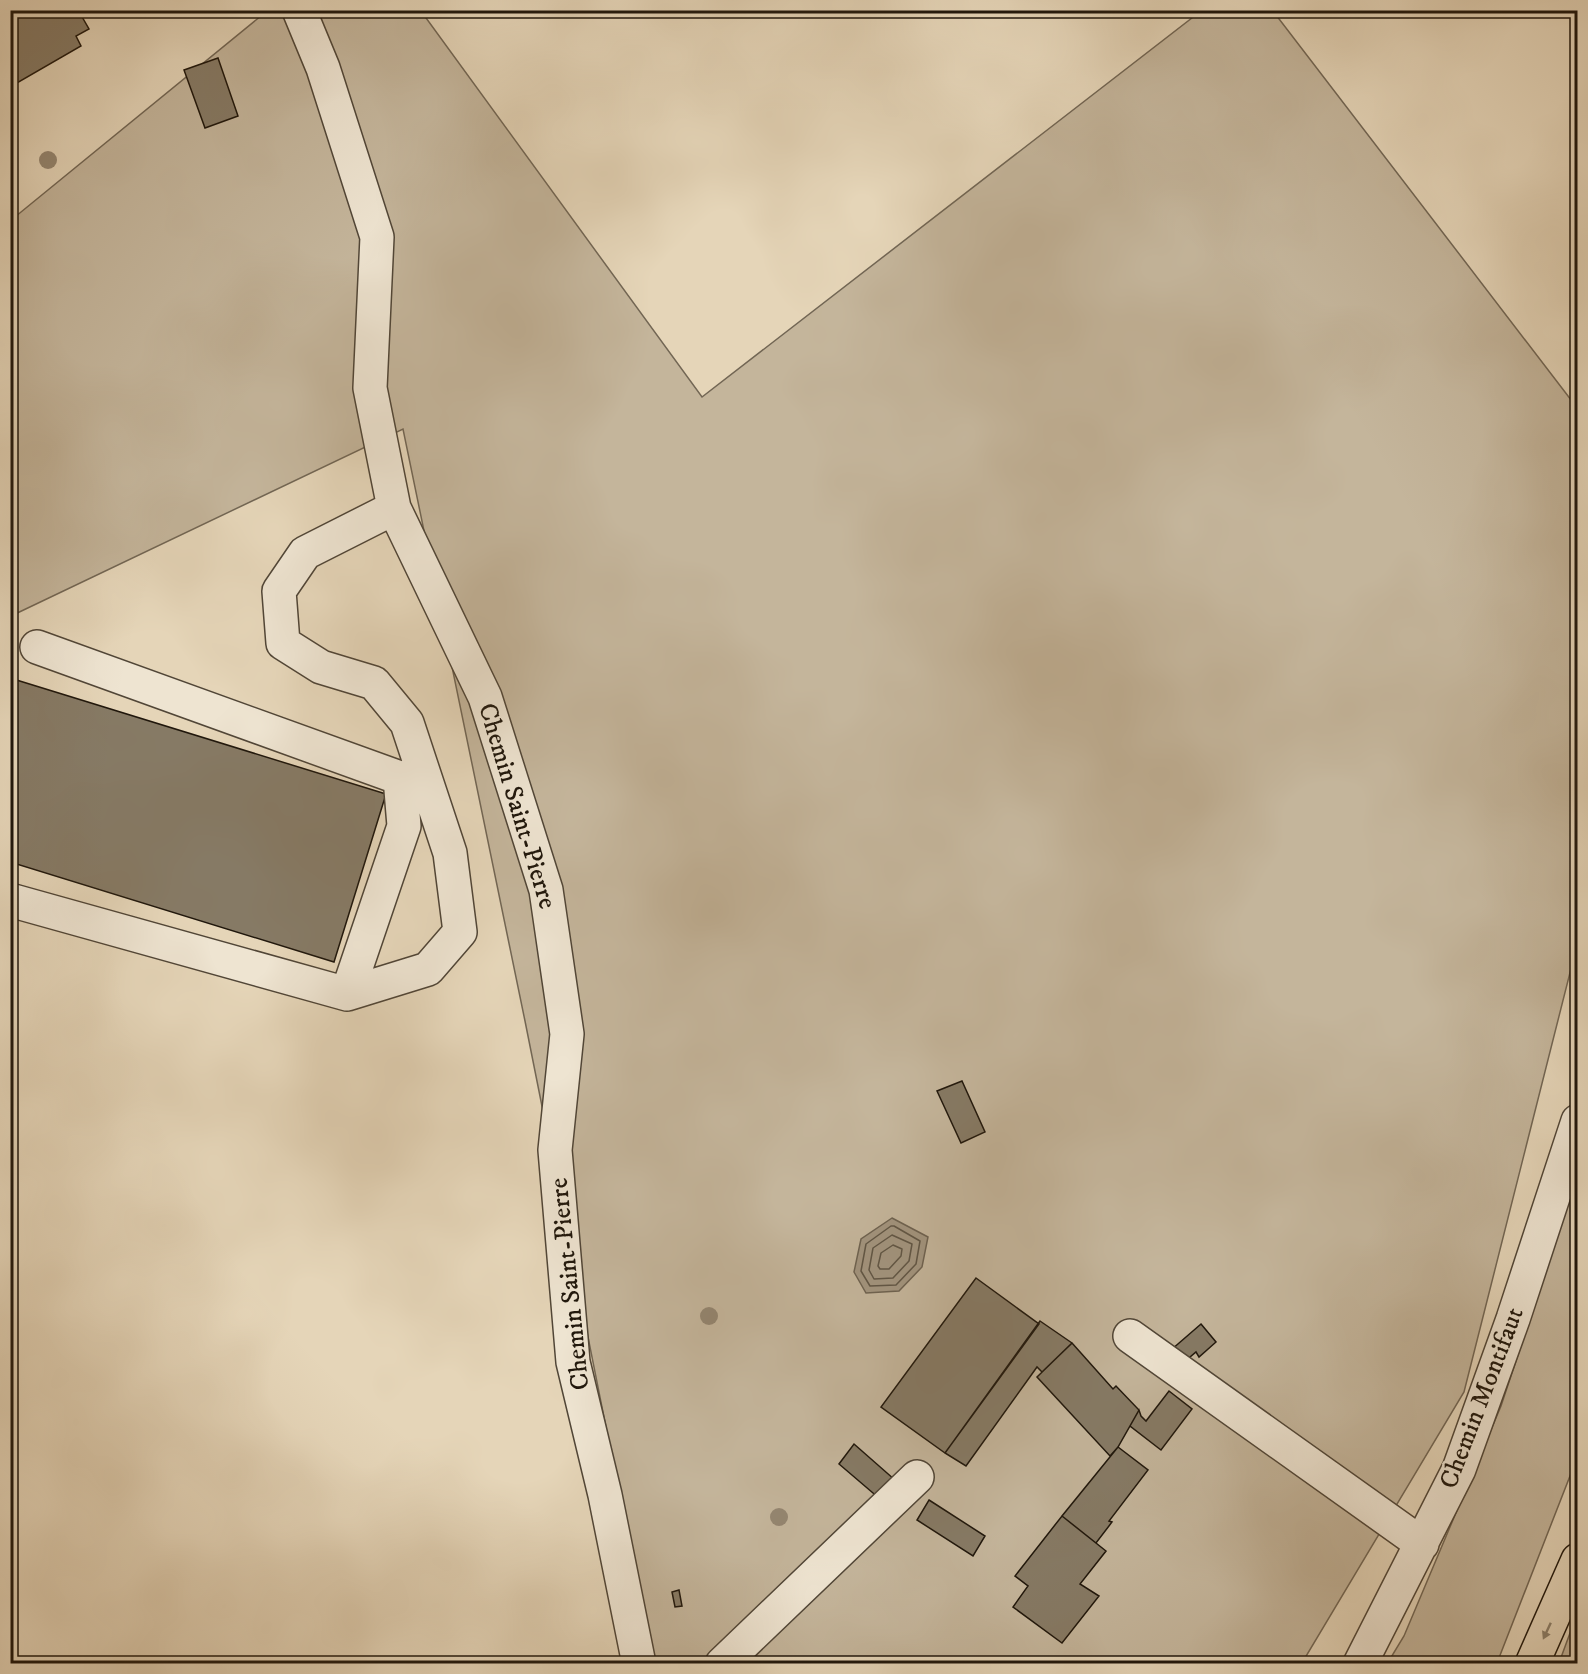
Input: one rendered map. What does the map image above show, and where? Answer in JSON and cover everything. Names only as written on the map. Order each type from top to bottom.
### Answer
[{"type":"highway","points":[[1532,1664],[1578,1560]]},
{"type":"street","name":"Chemin Saint-Pierre","points":[[299,10],[323,68],[376,237],[370,388],[394,508],[485,697],[546,890],[567,1034],[555,1150],[573,1362],[606,1495],[639,1664]]},
{"type":"street","points":[[10,900],[347,994],[428,969],[460,932],[450,853],[407,723],[374,683],[321,667],[283,643],[279,591],[306,552],[394,508]]},
{"type":"street","points":[[37,647],[400,778],[404,826],[347,994]]},
{"type":"street","name":"Chemin Montifaut","points":[[1360,1664],[1459,1469],[1514,1319],[1578,1121]]},
{"type":"street","points":[[1130,1336],[1422,1544]]},
{"type":"street","points":[[722,1664],[917,1477]]},
{"type":"shaded area","points":[[267,11],[421,11],[702,397],[1201,11],[1273,11],[1578,409],[1577,945],[1464,1392],[1302,1663],[653,1663],[525,1021],[403,429],[11,616],[10,221]]},
{"type":"shaded area","points":[[1577,1177],[1577,1458],[1497,1663],[1387,1664],[1404,1636],[1501,1406]]},
{"type":"shaded area","points":[[1577,1614],[1577,1663],[1559,1663]]},
{"type":"water","points":[[892,1218],[928,1237],[922,1267],[899,1291],[866,1293],[854,1272],[861,1239]]},
{"type":"building","points":[[10,10],[90,10],[81,15],[89,29],[76,36],[81,46],[10,87]]},
{"type":"building","points":[[218,58],[238,116],[205,128],[184,70]]},
{"type":"building","points":[[10,678],[386,794],[334,962],[10,862]]},
{"type":"building","points":[[962,1081],[985,1132],[961,1143],[937,1091]]},
{"type":"building","points":[[976,1278],[1039,1324],[945,1453],[881,1407]]},
{"type":"building","points":[[1040,1321],[1072,1343],[1042,1372],[1037,1367],[966,1466],[945,1453]]},
{"type":"building","points":[[1201,1324],[1216,1342],[1199,1357],[1196,1352],[1183,1363],[1171,1350]]},
{"type":"building","points":[[1072,1343],[1113,1389],[1116,1386],[1139,1410],[1118,1447],[1110,1456],[1037,1377]]},
{"type":"building","points":[[1169,1391],[1192,1409],[1161,1450],[1130,1426],[1139,1410],[1146,1421]]},
{"type":"building","points":[[854,1444],[895,1480],[880,1499],[839,1464]]},
{"type":"building","points":[[1118,1447],[1148,1470],[1109,1521],[1112,1522],[1096,1543],[1062,1516]]},
{"type":"building","points":[[929,1500],[985,1536],[973,1556],[917,1520]]},
{"type":"building","points":[[1062,1516],[1106,1551],[1080,1584],[1099,1596],[1062,1643],[1013,1607],[1028,1586],[1015,1576]]},
{"type":"building","points":[[679,1590],[682,1606],[675,1607],[672,1592]]}]
